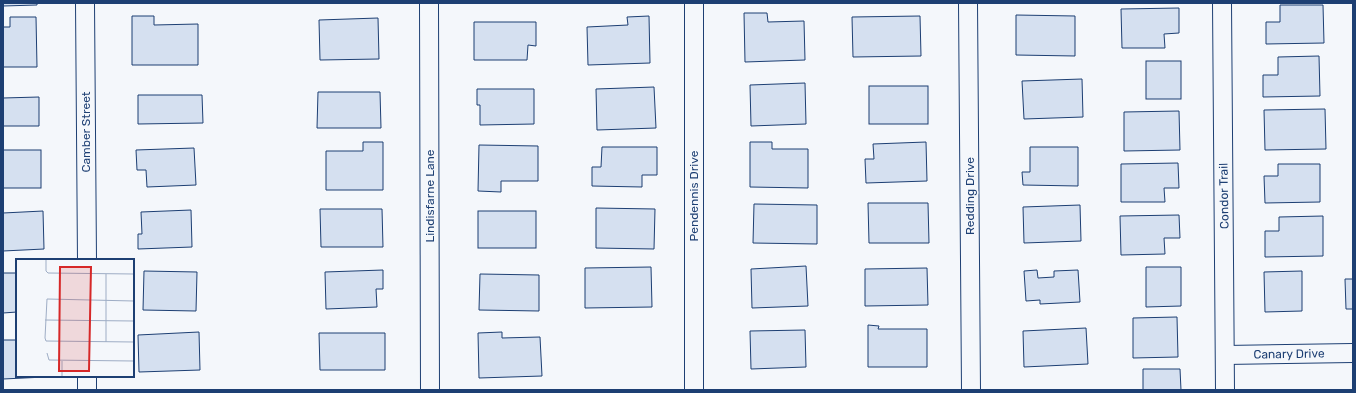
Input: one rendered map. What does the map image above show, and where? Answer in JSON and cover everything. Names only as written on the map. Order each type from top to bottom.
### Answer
[{"type":"street","name":"Camber Street","points":[[85,3],[86,259]]},
{"type":"street","name":"Lindisfarne Lane","points":[[429,3],[430,390]]},
{"type":"street","name":"Pendennis Drive","points":[[694,3],[694,390]]},
{"type":"street","name":"Redding Drive","points":[[968,3],[971,390]]},
{"type":"street","name":"Condor Trail","points":[[1222,3],[1225,390]]},
{"type":"street","name":"Canary Drive","points":[[1225,354],[1353,353]]},
{"type":"street","points":[[87,377],[87,390]]},
{"type":"building","points":[[3,3],[37,3],[37,5],[3,6]]},
{"type":"building","points":[[1280,5],[1323,5],[1324,43],[1266,44],[1266,22],[1280,22]]},
{"type":"building","points":[[1179,8],[1179,33],[1164,34],[1165,48],[1122,48],[1121,9]]},
{"type":"building","points":[[744,13],[767,13],[768,22],[804,21],[805,60],[745,62]]},
{"type":"building","points":[[1016,15],[1075,16],[1075,56],[1016,55]]},
{"type":"building","points":[[132,16],[154,16],[154,25],[198,24],[198,65],[132,65]]},
{"type":"building","points":[[649,16],[650,63],[588,65],[587,27],[628,25],[627,17]]},
{"type":"building","points":[[920,16],[921,56],[853,57],[852,17]]},
{"type":"building","points":[[10,17],[36,17],[37,67],[3,67],[3,27],[10,27]]},
{"type":"building","points":[[378,18],[379,59],[320,60],[319,20]]},
{"type":"building","points":[[474,22],[536,22],[536,46],[528,45],[527,60],[474,60]]},
{"type":"building","points":[[1319,56],[1320,96],[1263,97],[1263,75],[1278,75],[1278,57]]},
{"type":"building","points":[[1146,61],[1181,61],[1181,99],[1146,99]]},
{"type":"building","points":[[1082,79],[1083,117],[1024,119],[1022,81]]},
{"type":"building","points":[[805,83],[806,124],[751,126],[750,85]]},
{"type":"building","points":[[869,86],[928,86],[928,124],[869,124]]},
{"type":"building","points":[[654,87],[656,128],[597,130],[596,89]]},
{"type":"building","points":[[477,89],[534,89],[534,124],[480,125],[480,105],[477,105]]},
{"type":"building","points":[[318,92],[380,92],[381,128],[317,128]]},
{"type":"building","points":[[138,95],[202,95],[203,123],[138,124]]},
{"type":"building","points":[[39,97],[39,126],[3,126],[3,98]]},
{"type":"building","points":[[1325,109],[1326,149],[1265,150],[1264,110]]},
{"type":"building","points":[[1179,111],[1180,150],[1124,151],[1124,112]]},
{"type":"building","points":[[363,142],[383,142],[383,190],[326,190],[326,151],[363,151]]},
{"type":"building","points":[[750,142],[772,142],[772,149],[808,149],[808,188],[750,187]]},
{"type":"building","points":[[926,142],[927,181],[866,183],[865,159],[874,159],[873,144]]},
{"type":"building","points":[[479,145],[538,146],[538,181],[501,181],[501,192],[478,191]]},
{"type":"building","points":[[602,147],[657,147],[657,175],[642,175],[642,187],[592,186],[592,167],[601,167]]},
{"type":"building","points":[[1030,147],[1078,147],[1078,186],[1023,185],[1022,172],[1030,172]]},
{"type":"building","points":[[194,148],[196,185],[147,187],[146,170],[137,170],[136,150]]},
{"type":"building","points":[[3,150],[41,150],[41,188],[3,188]]},
{"type":"building","points":[[1178,163],[1179,188],[1164,188],[1165,202],[1121,202],[1121,164]]},
{"type":"building","points":[[1278,164],[1320,164],[1320,202],[1265,203],[1264,176],[1278,176]]},
{"type":"building","points":[[868,203],[928,203],[929,243],[869,243]]},
{"type":"building","points":[[754,204],[817,205],[817,244],[753,243]]},
{"type":"building","points":[[1080,205],[1081,241],[1024,243],[1023,207]]},
{"type":"building","points":[[596,208],[655,209],[654,249],[596,248]]},
{"type":"building","points":[[320,209],[382,209],[383,247],[321,247]]},
{"type":"building","points":[[191,210],[192,247],[138,249],[138,234],[142,234],[141,212]]},
{"type":"building","points":[[43,211],[44,249],[3,251],[3,213]]},
{"type":"building","points":[[478,211],[536,211],[536,248],[478,248]]},
{"type":"building","points":[[1179,215],[1180,238],[1164,238],[1165,254],[1121,255],[1120,216]]},
{"type":"building","points":[[1323,216],[1323,256],[1265,257],[1265,231],[1279,231],[1279,217]]},
{"type":"building","points":[[806,266],[808,306],[752,308],[751,269]]},
{"type":"building","points":[[651,267],[652,307],[585,308],[585,268]]},
{"type":"building","points":[[1146,267],[1181,267],[1181,306],[1146,307]]},
{"type":"building","points":[[927,268],[928,305],[865,306],[865,269]]},
{"type":"building","points":[[383,270],[383,289],[376,289],[377,307],[326,309],[325,272]]},
{"type":"building","points":[[1037,270],[1038,278],[1054,277],[1054,271],[1078,270],[1080,302],[1040,304],[1040,300],[1026,301],[1024,271]]},
{"type":"building","points":[[144,271],[197,272],[196,311],[143,310]]},
{"type":"building","points":[[1302,271],[1302,311],[1265,312],[1264,272]]},
{"type":"building","points":[[3,273],[16,273],[16,312],[3,313]]},
{"type":"building","points":[[480,274],[539,275],[539,311],[479,310]]},
{"type":"building","points":[[1345,279],[1353,279],[1353,309],[1346,309]]},
{"type":"building","points":[[1177,317],[1178,357],[1133,358],[1133,318]]},
{"type":"building","points":[[868,325],[879,326],[878,329],[927,329],[927,367],[868,367]]},
{"type":"building","points":[[1086,328],[1088,364],[1024,367],[1023,331]]},
{"type":"building","points":[[805,330],[806,367],[751,369],[750,331]]},
{"type":"building","points":[[199,332],[200,370],[139,372],[138,335]]},
{"type":"building","points":[[502,332],[502,338],[540,337],[542,376],[479,378],[478,333]]},
{"type":"building","points":[[319,333],[385,333],[385,370],[320,370]]},
{"type":"building","points":[[3,340],[16,340],[16,377],[45,377],[3,379]]},
{"type":"building","points":[[1143,369],[1180,369],[1181,390],[1143,390]]}]
